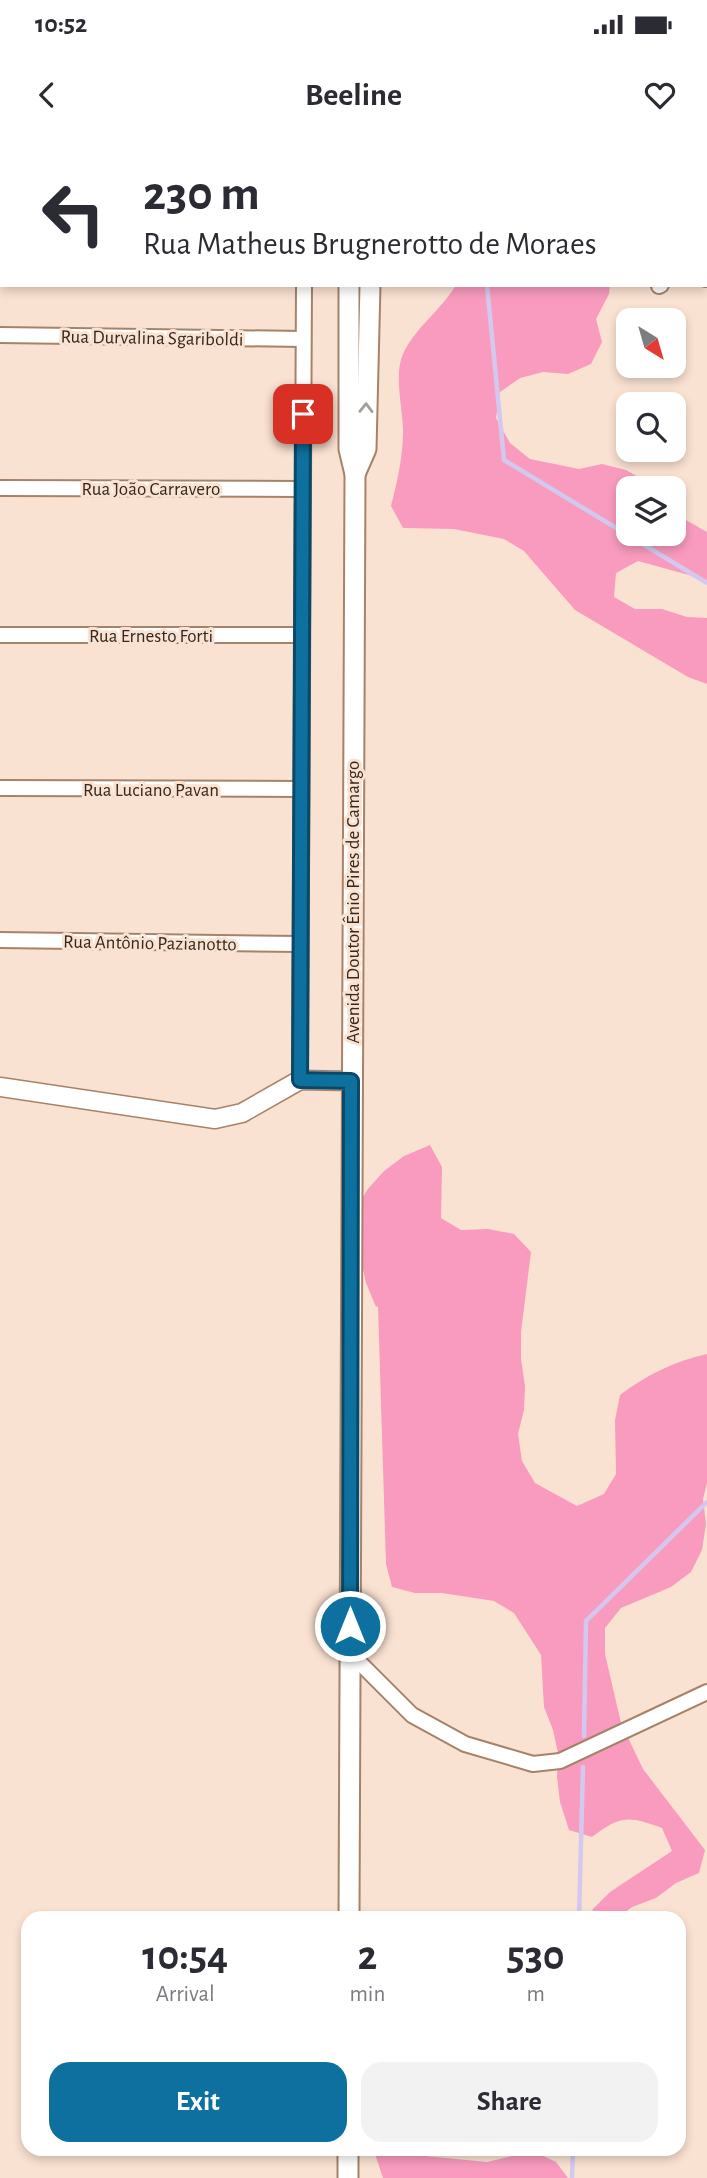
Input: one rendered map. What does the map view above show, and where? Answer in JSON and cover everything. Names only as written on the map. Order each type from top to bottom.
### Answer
[{"type":"main road","name":"Avenida Doutor Ênio Pires de Camargo","points":[[349,287],[349,449],[355,474],[349,1911]]},
{"type":"main road","name":"Avenida Doutor Ênio Pires de Camargo","points":[[355,474],[366,449],[370,287]]},
{"type":"main road","points":[[348,2156],[348,2178]]},
{"type":"street","points":[[300,1080],[304,287]]},
{"type":"street","name":"Rua Durvalina Sgariboldi","points":[[0,335],[303,339]]},
{"type":"street","name":"Rua João Carravero","points":[[0,488],[303,489]]},
{"type":"street","name":"Rua Ernesto Forti","points":[[0,635],[302,635]]},
{"type":"street","name":"Rua Luciano Pavan","points":[[0,788],[301,789]]},
{"type":"street","name":"Rua Antônio Pazianotto","points":[[0,940],[300,944]]},
{"type":"street","points":[[0,1087],[215,1119],[242,1113],[300,1080],[351,1081]]},
{"type":"street","points":[[350,1653],[412,1715],[464,1744],[533,1764],[560,1761],[707,1692]]},
{"type":"shaded area","points":[[455,287],[610,287],[596,319],[602,342],[591,364],[568,374],[543,372],[520,378],[500,392],[496,418],[510,443],[530,459],[579,469],[602,464],[626,470],[636,476],[616,476],[616,546],[686,546],[686,520],[707,532],[707,580],[638,561],[616,573],[614,597],[635,609],[662,609],[687,617],[707,618],[707,684],[688,677],[575,610],[524,551],[504,539],[454,529],[403,528],[391,506],[402,445],[400,363],[414,336]]},
{"type":"shaded area","points":[[430,1145],[442,1167],[441,1218],[461,1230],[488,1229],[514,1234],[531,1252],[521,1332],[524,1410],[518,1434],[522,1461],[535,1483],[577,1506],[604,1494],[616,1474],[615,1420],[620,1395],[661,1370],[707,1354],[707,1483],[703,1499],[706,1524],[702,1550],[691,1572],[671,1587],[621,1608],[605,1628],[605,1654],[621,1723],[643,1769],[705,1850],[699,1873],[676,1883],[656,1898],[627,1911],[592,1910],[610,1892],[672,1851],[662,1828],[641,1821],[618,1821],[592,1837],[569,1830],[560,1802],[558,1753],[544,1707],[541,1655],[514,1613],[494,1601],[442,1593],[415,1593],[392,1587],[386,1564],[378,1306],[376,1307],[366,1283],[355,1211],[367,1190],[384,1171],[404,1156]]},
{"type":"shaded area","points":[[376,2156],[425,2156],[487,2162],[512,2156],[543,2156],[556,2162],[568,2178],[383,2178]]},
{"type":"waterway","points":[[487,287],[504,460],[707,583]]},
{"type":"waterway","points":[[584,1736],[586,1621],[707,1502]]},
{"type":"waterway","points":[[579,1911],[583,1767]]},
{"type":"waterway","points":[[572,2178],[573,2156]]},
{"type":"route","points":[[303,414],[300,1080],[351,1081],[350,1626]]}]
